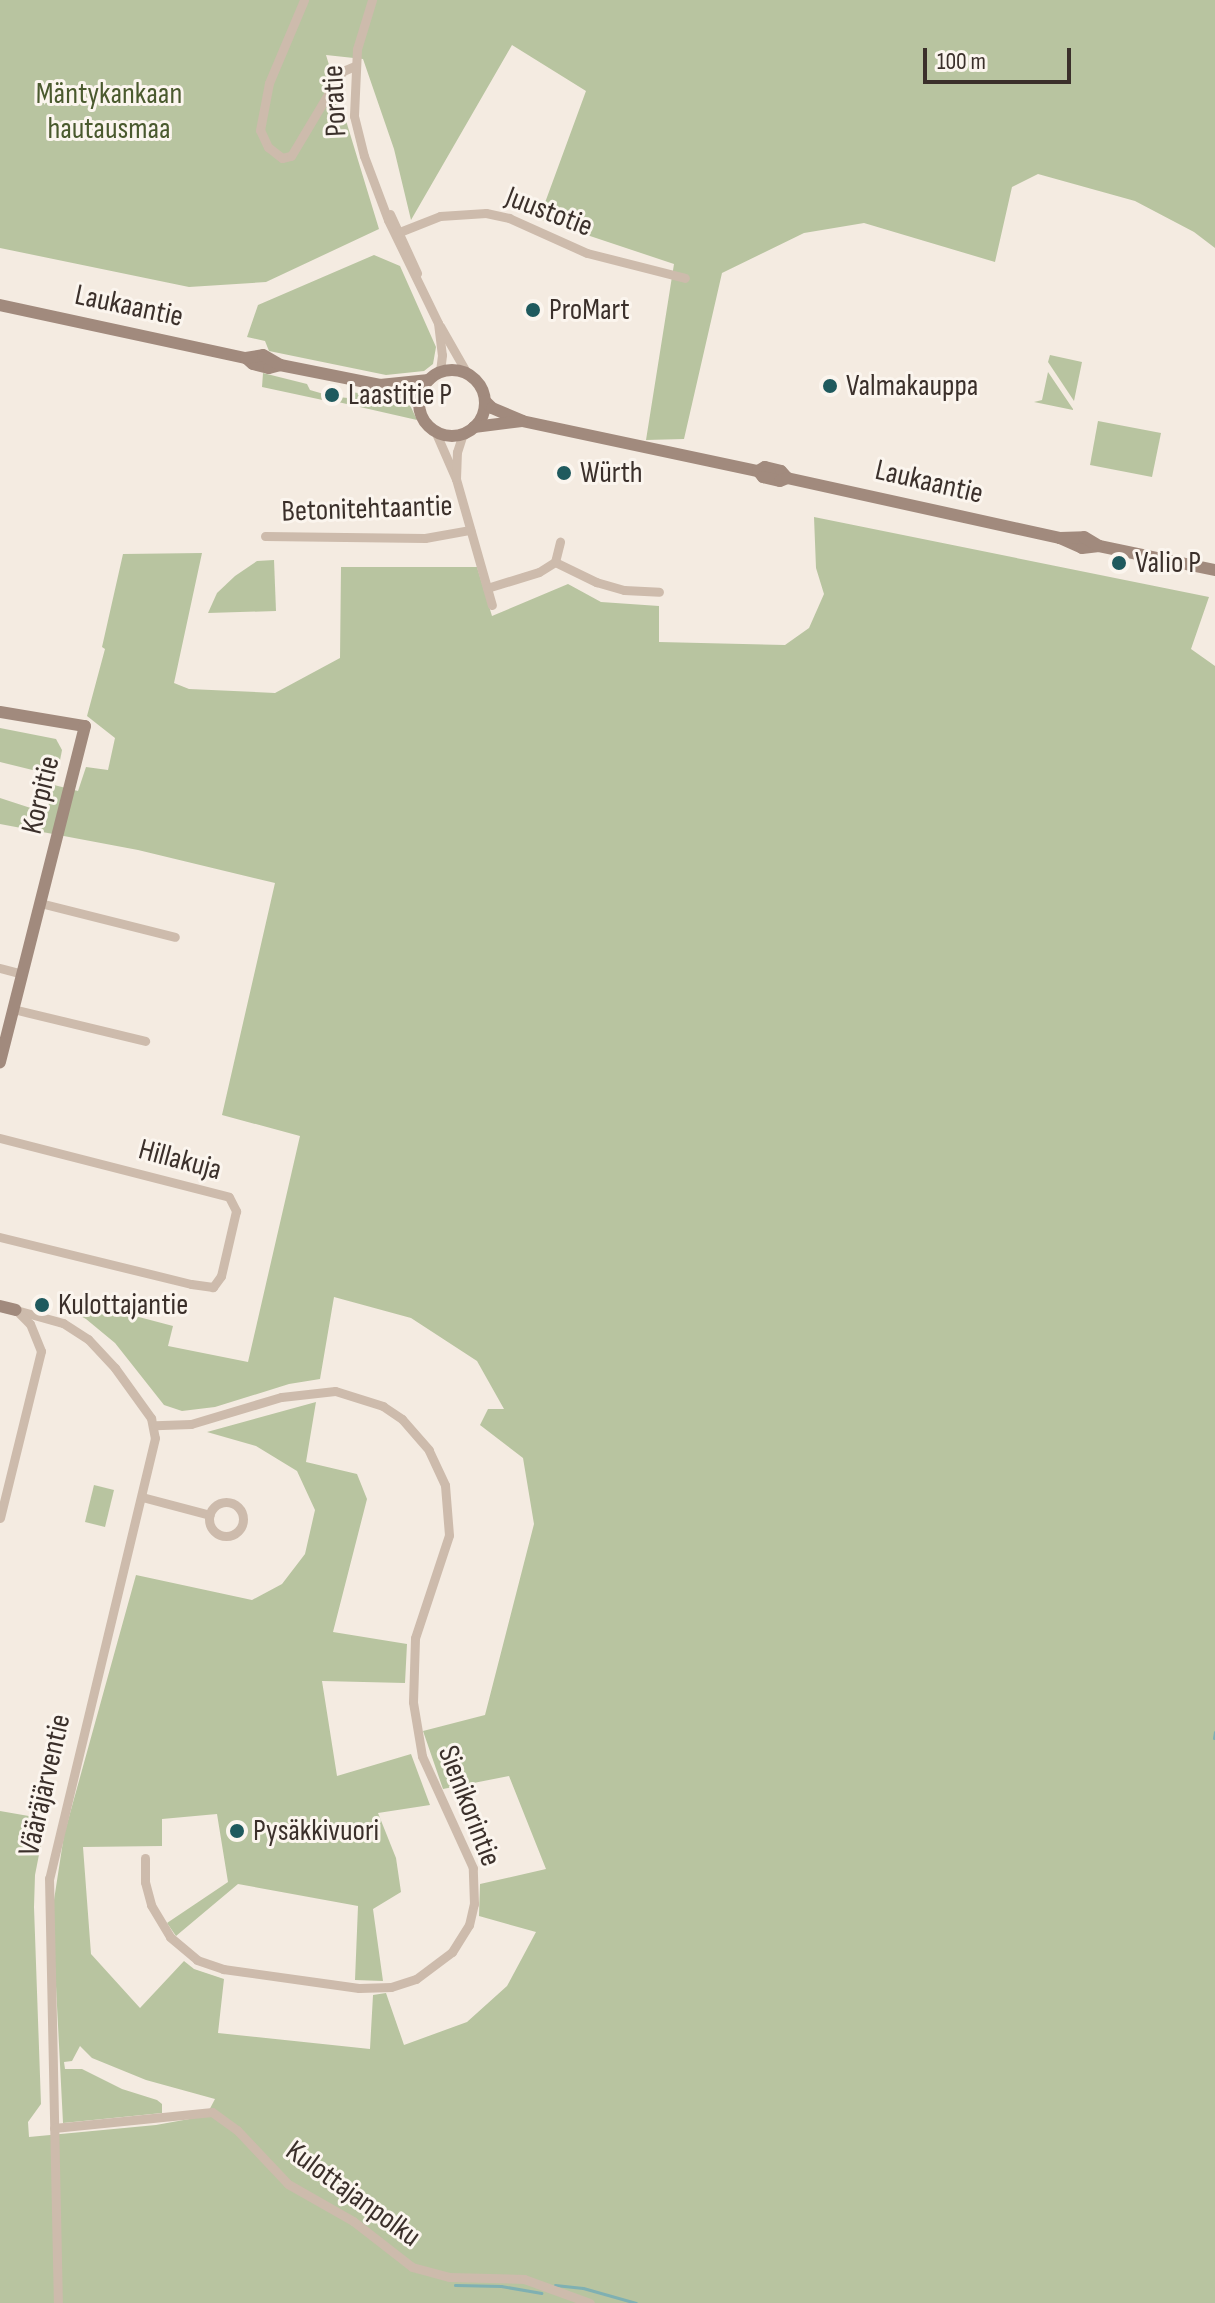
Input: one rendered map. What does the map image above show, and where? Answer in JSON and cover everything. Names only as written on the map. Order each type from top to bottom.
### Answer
[{"type":"main road","name":"Laukaantie","points":[[0,305],[246,358],[253,364],[269,368],[280,365],[380,385],[419,403]]},
{"type":"main road","points":[[440,372],[468,375],[476,381],[485,401],[480,420],[468,431],[448,436],[435,431],[423,419],[419,403],[429,380],[440,372]]},
{"type":"main road","name":"Laukaantie","points":[[380,385],[429,380]]},
{"type":"main road","name":"Laukaantie","points":[[485,401],[492,408],[522,421],[758,471],[763,477],[780,481],[787,478],[1060,538],[1082,548],[1099,546],[1215,570]]},
{"type":"main road","name":"Laukaantie","points":[[468,431],[522,421]]},
{"type":"main road","name":"Korpitie","points":[[0,712],[85,726],[0,1062]]},
{"type":"main road","points":[[0,1306],[16,1310]]},
{"type":"street","points":[[304,0],[269,83],[260,130],[268,147],[282,158],[291,156],[337,79],[343,71],[355,66]]},
{"type":"street","name":"Poratie","points":[[372,0],[355,66],[354,116],[364,156],[404,260],[423,290]]},
{"type":"street","name":"Poratie","points":[[380,198],[399,233],[438,323],[468,375]]},
{"type":"street","name":"Juustotie","points":[[399,233],[440,216],[486,213],[509,218],[587,253],[685,278]]},
{"type":"street","name":"Poratie","points":[[438,323],[440,372]]},
{"type":"street","points":[[435,431],[456,479],[492,605]]},
{"type":"street","points":[[456,479],[457,452],[468,431]]},
{"type":"street","name":"Betonitehtaantie","points":[[265,536],[425,538],[470,530]]},
{"type":"street","points":[[487,588],[526,578],[555,562],[560,542]]},
{"type":"street","points":[[555,562],[610,586],[659,592]]},
{"type":"street","points":[[40,903],[175,937]]},
{"type":"street","points":[[0,968],[22,974]]},
{"type":"street","points":[[13,1009],[145,1041]]},
{"type":"street","name":"Hillakuja","points":[[0,1138],[229,1197],[236,1211],[221,1276],[213,1287],[0,1237]]},
{"type":"street","points":[[16,1310],[63,1323],[88,1339],[107,1357],[155,1425]]},
{"type":"street","points":[[0,1518],[41,1351],[30,1324],[16,1310]]},
{"type":"street","name":"Sienikorintie","points":[[145,1858],[145,1882],[151,1905],[170,1937],[197,1960],[239,1971],[359,1988],[391,1987],[416,1979],[452,1952],[469,1925],[474,1904],[473,1868],[422,1756],[413,1702],[415,1638],[449,1535],[445,1485],[429,1450],[402,1419],[383,1406],[335,1391],[281,1397],[191,1424],[155,1425]]},
{"type":"street","name":"Vääräjärventie","points":[[58,2303],[48,1926],[51,1856],[142,1497],[155,1425]]},
{"type":"street","points":[[142,1497],[210,1515]]},
{"type":"street","name":"Kulottajanpolku","points":[[54,2128],[212,2112],[233,2126],[288,2184],[364,2228],[412,2267],[449,2277],[524,2279],[590,2303]]},
{"type":"green space","name":"Mäntykankaan hautausmaa","points":[[0,0],[1215,0],[1215,248],[1194,232],[1135,201],[1038,174],[1012,187],[995,262],[864,223],[804,233],[722,273],[684,439],[646,440],[674,264],[539,219],[586,91],[512,45],[411,220],[394,149],[363,59],[326,55],[379,229],[266,282],[189,287],[0,248]]},
{"type":"green space","points":[[374,255],[400,266],[436,347],[433,364],[424,371],[386,375],[269,351],[265,341],[247,337],[258,305]]},
{"type":"green space","points":[[1050,355],[1082,362],[1074,401],[1048,362]]},
{"type":"green space","points":[[1048,372],[1073,410],[1034,402],[1042,400]]},
{"type":"green space","points":[[263,373],[307,384],[310,390],[334,397],[332,402],[262,387]]},
{"type":"green space","points":[[350,392],[401,398],[410,405],[417,420],[338,402],[338,397],[348,398]]},
{"type":"green space","points":[[1098,421],[1161,433],[1152,477],[1090,465]]},
{"type":"green space","points":[[814,517],[1209,597],[1191,649],[1215,666],[1215,2303],[0,2303],[0,1811],[46,1819],[35,1875],[34,1907],[41,2104],[28,2122],[29,2137],[156,2125],[206,2116],[215,2099],[146,2080],[92,2058],[80,2046],[72,2061],[64,2062],[65,2069],[82,2069],[122,2089],[157,2100],[162,2104],[162,2113],[63,2123],[54,1947],[54,1900],[64,1835],[136,1575],[252,1600],[282,1584],[305,1554],[315,1510],[297,1471],[256,1446],[207,1432],[316,1402],[306,1462],[357,1474],[367,1499],[333,1632],[407,1644],[405,1683],[322,1681],[337,1776],[411,1754],[430,1805],[378,1813],[396,1858],[401,1892],[373,1909],[383,1981],[355,1980],[358,1906],[238,1884],[176,1936],[167,1923],[228,1882],[217,1814],[162,1819],[162,1846],[83,1847],[91,1954],[140,2008],[184,1961],[194,1969],[224,1979],[218,2033],[370,2049],[373,1995],[386,1993],[404,2045],[467,2022],[507,1986],[536,1932],[479,1916],[480,1884],[546,1869],[509,1776],[443,1789],[423,1731],[485,1715],[534,1524],[523,1458],[480,1425],[488,1409],[504,1409],[477,1361],[411,1318],[334,1297],[320,1379],[289,1384],[215,1407],[182,1411],[164,1405],[115,1343],[86,1319],[61,1305],[63,1297],[173,1326],[168,1346],[248,1362],[300,1136],[222,1115],[275,883],[138,850],[0,824],[0,798],[46,813],[54,785],[78,791],[86,767],[108,770],[115,738],[87,716],[105,649],[102,647],[123,554],[202,553],[174,683],[189,689],[275,693],[340,658],[341,567],[477,567],[492,616],[568,584],[601,602],[659,606],[659,642],[785,645],[809,628],[824,594],[816,568]]},
{"type":"green space","points":[[274,560],[276,611],[208,613],[217,593],[235,576],[257,561]]},
{"type":"green space","points":[[0,728],[56,739],[62,750],[57,776],[0,762]]},
{"type":"green space","points":[[94,1485],[114,1490],[105,1527],[85,1522]]},
{"type":"waterway","points":[[1214,1738],[1215,1732]]},
{"type":"waterway","points":[[455,2285],[501,2286],[541,2293]]},
{"type":"waterway","points":[[555,2285],[583,2288],[636,2303]]},
{"type":"place","name":"ProMart","points":[[533,310]]},
{"type":"place","name":"Valmakauppa","points":[[830,386]]},
{"type":"place","name":"Laastitie P","points":[[332,395]]},
{"type":"place","name":"Würth","points":[[564,473]]},
{"type":"place","name":"Valio P","points":[[1119,563]]},
{"type":"place","name":"Kulottajantie","points":[[42,1305]]},
{"type":"place","name":"Pysäkkivuori","points":[[237,1831]]}]
